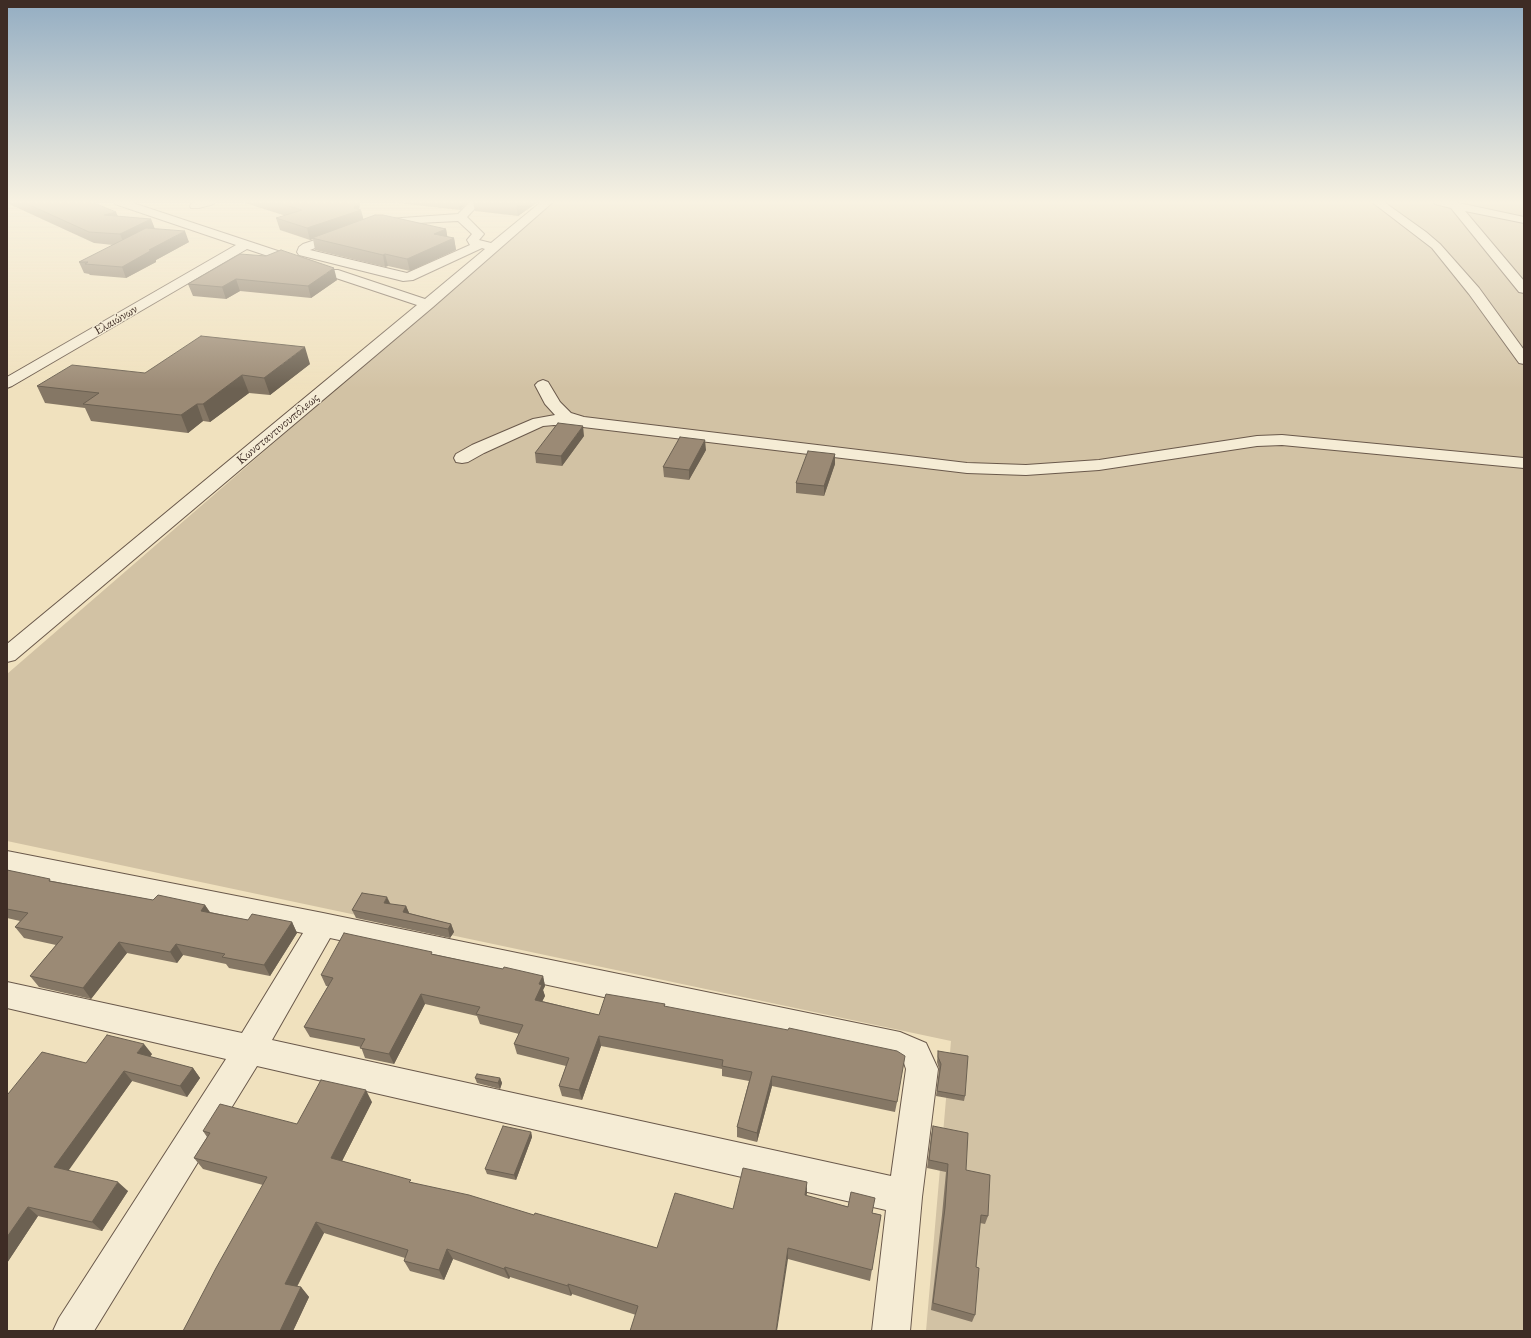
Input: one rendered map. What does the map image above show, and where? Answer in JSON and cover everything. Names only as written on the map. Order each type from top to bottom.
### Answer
[{"type":"street","name":"Ελαιώνων","points":[[7,383],[211,264]]},
{"type":"street","points":[[306,264],[428,304]]},
{"type":"street","points":[[353,264],[408,277],[442,264]]},
{"type":"street","name":"Κωνσταντινουπόλεως","points":[[7,655],[428,304],[469,264]]},
{"type":"street","points":[[1451,264],[1474,292],[1524,360]]},
{"type":"street","points":[[1504,264],[1524,289]]},
{"type":"street","points":[[543,385],[553,404],[565,416],[583,422]]},
{"type":"street","points":[[462,458],[478,449],[539,422],[554,420],[583,422],[967,468],[1026,470],[1099,465],[1257,441],[1282,440],[1524,463]]},
{"type":"street","points":[[7,862],[323,925],[900,1046],[915,1053],[922,1069],[905,1197],[891,1331]]},
{"type":"street","points":[[72,1331],[249,1050],[323,925]]},
{"type":"street","points":[[7,995],[905,1197]]},
{"type":"shaded area","points":[[480,264],[1524,264],[1524,1331],[926,1331],[951,1041],[7,841],[7,674]]},
{"type":"building","points":[[90,264],[127,264],[122,267]]},
{"type":"building","points":[[222,264],[324,264],[334,268],[308,286],[236,279],[222,287],[188,284]]},
{"type":"building","points":[[201,336],[305,347],[264,378],[242,375],[203,404],[197,404],[181,415],[83,404],[99,393],[37,386],[72,365],[145,373]]},
{"type":"building","points":[[558,423],[583,426],[561,456],[535,453]]},
{"type":"building","points":[[680,437],[705,440],[689,470],[663,467]]},
{"type":"building","points":[[808,451],[835,454],[824,486],[796,483]]},
{"type":"building","points":[[7,870],[50,879],[49,881],[153,900],[158,895],[205,905],[201,911],[248,920],[252,914],[292,922],[264,965],[222,957],[225,954],[176,944],[170,952],[119,942],[83,988],[30,976],[63,937],[15,927],[28,913],[7,909]]},
{"type":"building","points":[[362,893],[387,897],[384,903],[406,906],[403,912],[451,924],[448,929],[352,910]]},
{"type":"building","points":[[344,933],[432,952],[431,954],[503,969],[504,967],[543,976],[539,984],[542,985],[535,1000],[599,1015],[606,994],[665,1004],[664,1006],[788,1030],[789,1028],[897,1051],[905,1056],[897,1102],[772,1076],[757,1133],[737,1127],[752,1072],[722,1066],[723,1060],[599,1036],[579,1090],[559,1086],[569,1058],[514,1044],[523,1025],[476,1014],[480,1007],[421,994],[389,1054],[360,1048],[365,1039],[304,1027],[333,978],[321,975]]},
{"type":"building","points":[[107,1035],[144,1044],[137,1053],[193,1068],[180,1086],[124,1071],[54,1167],[118,1182],[92,1222],[28,1207],[7,1237],[7,1094],[42,1052],[86,1063]]},
{"type":"building","points":[[938,1051],[968,1056],[965,1096],[937,1091],[941,1064],[938,1057]]},
{"type":"building","points":[[477,1074],[500,1078],[498,1083],[475,1078]]},
{"type":"building","points":[[321,1080],[366,1090],[331,1158],[411,1180],[409,1182],[469,1195],[534,1215],[535,1213],[657,1248],[675,1193],[733,1209],[743,1168],[807,1182],[805,1195],[848,1207],[851,1192],[875,1198],[872,1213],[881,1215],[872,1270],[788,1248],[776,1331],[630,1331],[638,1306],[568,1284],[568,1286],[505,1267],[504,1269],[447,1249],[439,1270],[404,1261],[408,1250],[316,1222],[285,1284],[301,1287],[280,1331],[183,1331],[267,1177],[194,1158],[210,1133],[203,1131],[220,1104],[297,1124]]},
{"type":"building","points":[[503,1126],[531,1132],[514,1175],[485,1169]]},
{"type":"building","points":[[933,1126],[968,1133],[966,1170],[990,1175],[988,1216],[981,1215],[976,1267],[979,1268],[975,1315],[933,1303],[945,1208],[948,1164],[929,1160]]}]
